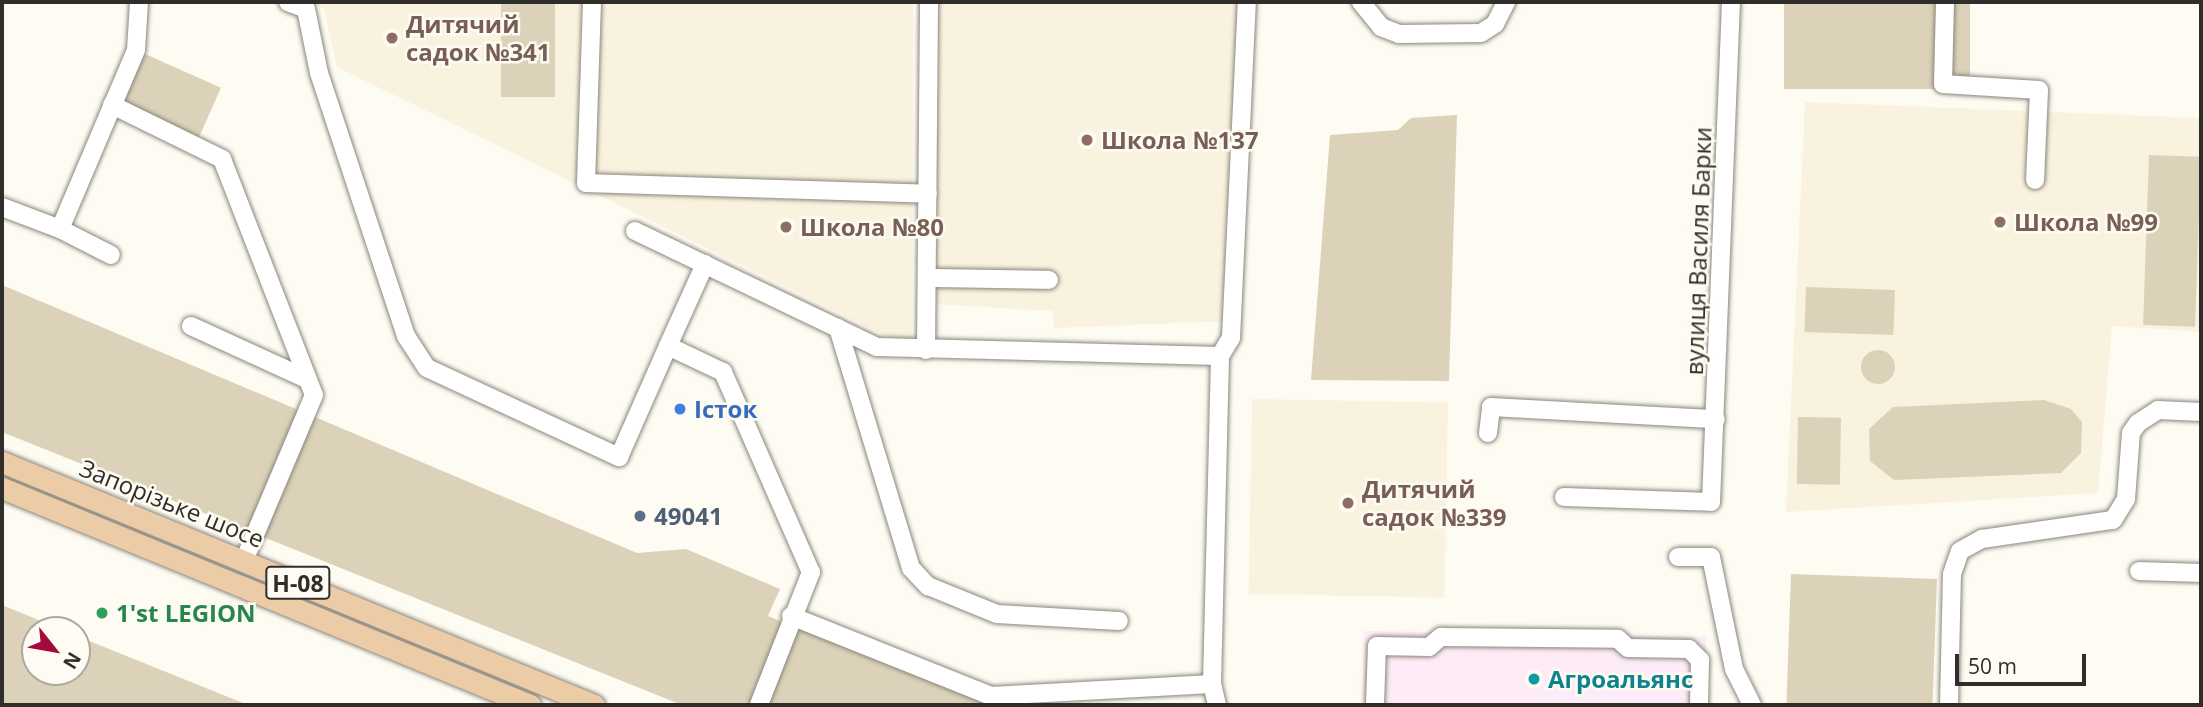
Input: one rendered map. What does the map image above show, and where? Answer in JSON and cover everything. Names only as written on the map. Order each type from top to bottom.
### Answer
[{"type":"main road","name":"Запорізьке шосе","points":[[2,462],[594,705]]},
{"type":"main road","name":"Запорізьке шосе","points":[[2,488],[234,582],[503,699],[530,705]]},
{"type":"main road","points":[[234,582],[243,561]]},
{"type":"lane","points":[[60,229],[136,50],[139,2]]},
{"type":"lane","points":[[288,2],[306,9],[319,73],[406,336],[427,369],[619,457],[705,264]]},
{"type":"lane","points":[[592,2],[586,183],[928,194]]},
{"type":"lane","points":[[926,350],[929,2]]},
{"type":"lane","points":[[1217,705],[1212,684],[1220,356],[1231,338],[1247,2]]},
{"type":"lane","points":[[1361,2],[1381,27],[1399,34],[1482,33],[1495,24],[1506,2]]},
{"type":"lane","name":"вулиця Василя Барки","points":[[1564,497],[1711,502],[1731,2]]},
{"type":"lane","points":[[1945,2],[1943,84],[2039,90],[2035,180]]},
{"type":"lane","points":[[112,105],[222,159],[314,395],[243,561]]},
{"type":"lane","points":[[2,206],[60,229],[110,255]]},
{"type":"lane","points":[[635,231],[877,347],[1220,356]]},
{"type":"lane","points":[[928,278],[1049,280]]},
{"type":"lane","points":[[191,326],[307,379]]},
{"type":"lane","points":[[838,328],[911,568],[928,586],[997,614],[1119,621]]},
{"type":"lane","points":[[668,345],[723,373],[811,572],[791,616],[760,705]]},
{"type":"lane","points":[[1489,433],[1491,407],[1716,419]]},
{"type":"lane","points":[[1949,705],[1952,574],[1960,551],[1982,539],[2113,520],[2126,499],[2131,433],[2138,423],[2158,410],[2201,412]]},
{"type":"lane","points":[[1678,557],[1711,557],[1734,669],[1752,705]]},
{"type":"lane","points":[[2138,571],[2201,573]]},
{"type":"lane","points":[[791,616],[992,696],[1212,684]]},
{"type":"lane","points":[[1374,705],[1377,646],[1429,647],[1441,636],[1618,639],[1628,648],[1689,649],[1700,660],[1699,705]]},
{"type":"shaded area","name":"Школа №80","points":[[309,2],[913,2],[912,342],[901,343],[337,67],[324,9]]},
{"type":"shaded area","points":[[501,2],[555,2],[555,97],[501,97]]},
{"type":"shaded area","name":"Школа №137","points":[[938,2],[1243,2],[1229,321],[1054,328],[1053,311],[933,304]]},
{"type":"shaded area","points":[[1784,2],[1970,2],[1970,89],[1784,89]]},
{"type":"shaded area","points":[[136,50],[221,88],[197,143],[112,105]]},
{"type":"shaded area","name":"Школа №99","points":[[1805,102],[2201,118],[2201,332],[2112,326],[2098,493],[1786,512]]},
{"type":"shaded area","points":[[1457,115],[1449,381],[1311,380],[1330,135],[1398,130],[1411,118]]},
{"type":"shaded area","points":[[2149,155],[2201,157],[2195,327],[2143,325]]},
{"type":"shaded area","points":[[2,285],[637,553],[686,549],[780,589],[768,616],[991,705],[682,705],[2,432]]},
{"type":"shaded area","points":[[1806,287],[1895,290],[1893,335],[1804,332]]},
{"type":"shaded area","points":[[1878,350],[1890,355],[1895,367],[1890,379],[1878,384],[1866,379],[1861,367],[1866,355]]},
{"type":"shaded area","name":"Дитячий садок №339","points":[[1252,399],[1448,402],[1445,597],[1249,594]]},
{"type":"shaded area","points":[[2044,400],[2071,409],[2082,422],[2081,453],[2061,473],[1894,480],[1870,461],[1869,429],[1893,407]]},
{"type":"shaded area","points":[[1798,417],[1841,418],[1840,485],[1797,484]]},
{"type":"shaded area","points":[[1791,574],[1937,579],[1933,705],[1786,705]]},
{"type":"shaded area","points":[[2,605],[29,616],[21,616],[21,686],[91,686],[91,642],[248,705],[2,705]]},
{"type":"shaded area","name":"Агроальянс","points":[[1364,631],[1706,637],[1705,705],[1363,705]]},
{"type":"place","name":"Дитячий садок №341","points":[[392,38]]},
{"type":"place","name":"Школа №137","points":[[1087,140]]},
{"type":"place","name":"Школа №99","points":[[2000,222]]},
{"type":"place","name":"Школа №80","points":[[786,227]]},
{"type":"place","name":"Істок","points":[[680,409]]},
{"type":"place","name":"Дитячий садок №339","points":[[1348,503]]},
{"type":"place","name":"49041","points":[[640,516]]},
{"type":"place","name":"1'st LEGION","points":[[102,613]]},
{"type":"place","name":"Агроальянс","points":[[1534,679]]}]
